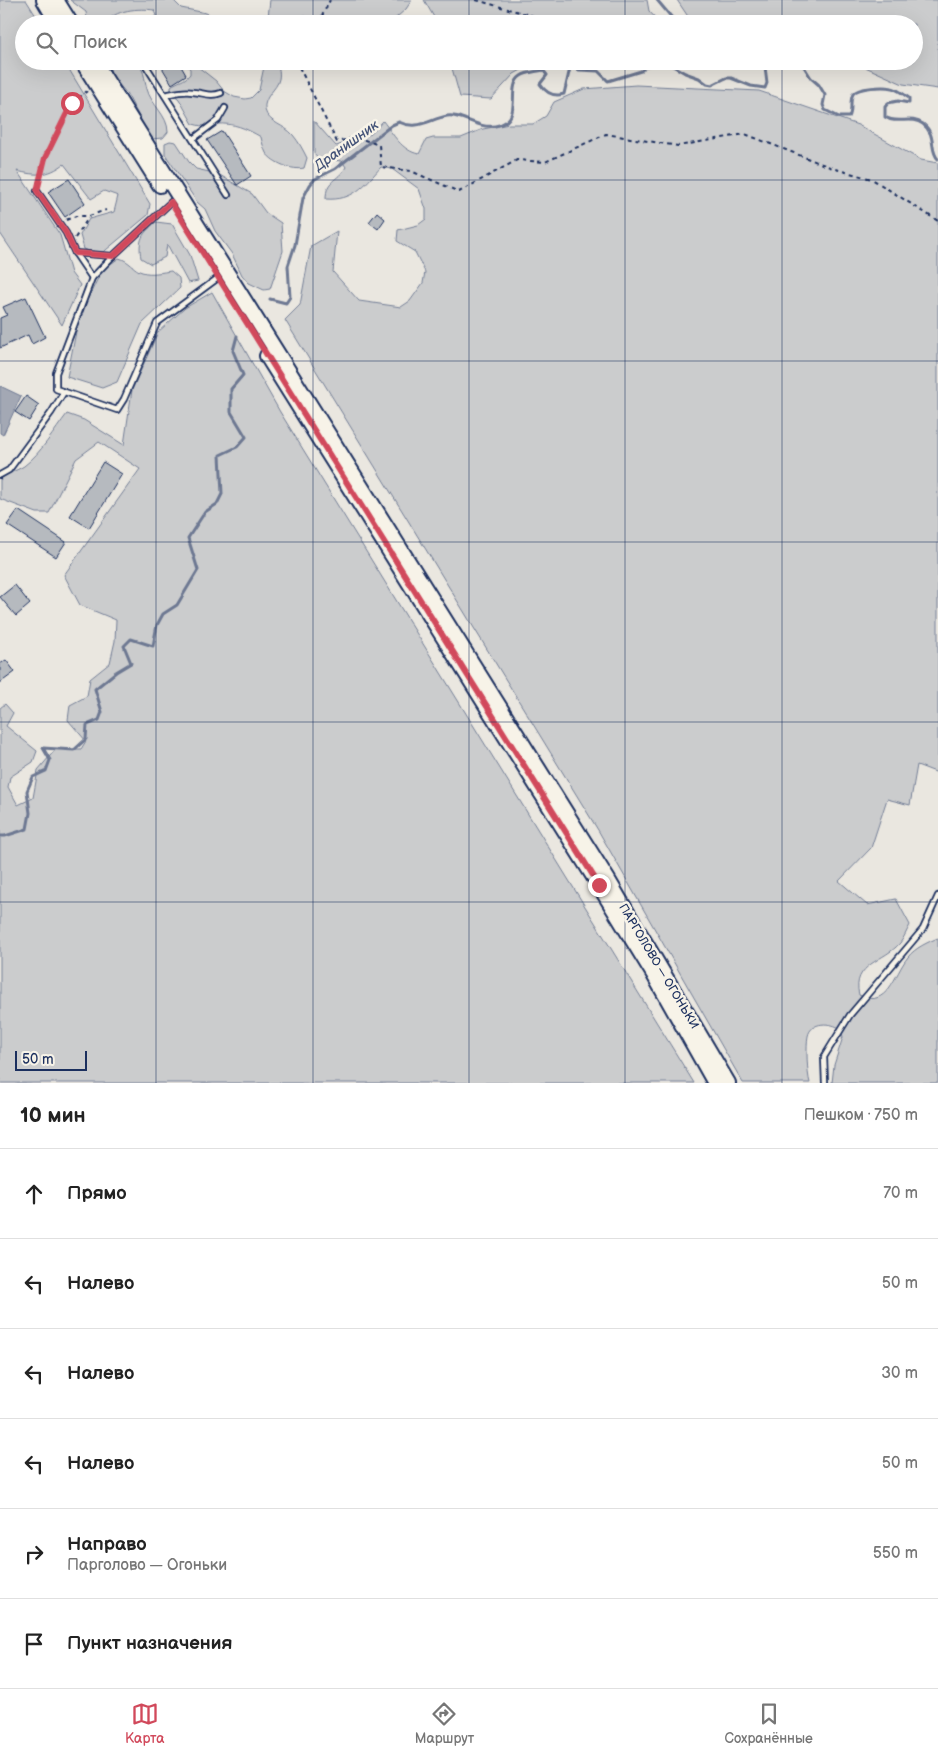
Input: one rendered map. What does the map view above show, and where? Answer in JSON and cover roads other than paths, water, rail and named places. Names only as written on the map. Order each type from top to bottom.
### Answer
[{"type":"main road","points":[[44,0],[53,15]]},
{"type":"main road","points":[[56,0],[65,15]]},
{"type":"main road","name":"ПАРГОЛОВО — ОГОНЬКИ","points":[[97,70],[171,202],[604,893],[653,973],[715,1083]]},
{"type":"main road","name":"ПАРГОЛОВО — ОГОНЬКИ","points":[[97,70],[608,880],[728,1083]]},
{"type":"lane","points":[[149,70],[228,195]]},
{"type":"lane","points":[[164,95],[182,91],[215,96],[222,93]]},
{"type":"lane","points":[[193,139],[218,120],[226,108]]},
{"type":"lane","points":[[37,191],[66,233],[75,253],[92,278]]},
{"type":"lane","points":[[171,202],[92,278],[56,373],[56,390],[117,410],[124,399],[157,323],[218,278]]},
{"type":"lane","points":[[75,253],[113,256]]},
{"type":"lane","points":[[0,475],[9,470],[64,392]]},
{"type":"lane","points":[[824,1083],[824,1058],[844,1024],[923,929],[938,896]]},
{"type":"waterway","points":[[657,0],[670,15]]},
{"type":"waterway","name":"Дранишник","points":[[270,299],[286,303],[290,297],[288,266],[295,245],[303,198],[315,179],[335,169],[392,125],[399,122],[418,125],[441,117],[452,116],[488,126],[504,123],[510,118],[516,81],[523,75],[543,70]]},
{"type":"waterway","name":"Дранишник","points":[[543,70],[547,75],[540,84],[545,90],[554,95],[564,94],[570,70]]},
{"type":"waterway","name":"Дранишник","points":[[579,70],[598,71],[608,81],[642,70]]},
{"type":"waterway","name":"Дранишник","points":[[680,70],[699,78],[707,84],[712,85],[726,78],[731,78],[751,86],[765,88],[767,83],[765,70]]},
{"type":"waterway","name":"Дранишник","points":[[806,70],[825,95],[823,105],[825,110],[839,117],[849,117],[853,94],[860,90],[883,87],[899,91],[909,98],[909,103],[898,101],[888,103],[885,107],[885,117],[894,120],[914,120],[923,124],[930,133],[935,155],[938,159]]},
{"type":"waterway","name":"Дранишник","points":[[0,836],[27,829],[30,813],[27,791],[33,777],[46,771],[50,760],[43,748],[74,750],[86,739],[87,725],[99,720],[102,712],[95,689],[131,663],[124,646],[131,639],[153,646],[157,625],[163,614],[177,605],[198,570],[188,538],[205,512],[217,504],[222,494],[220,455],[237,447],[246,437],[231,412],[231,389],[243,375],[233,351],[237,336]]}]
